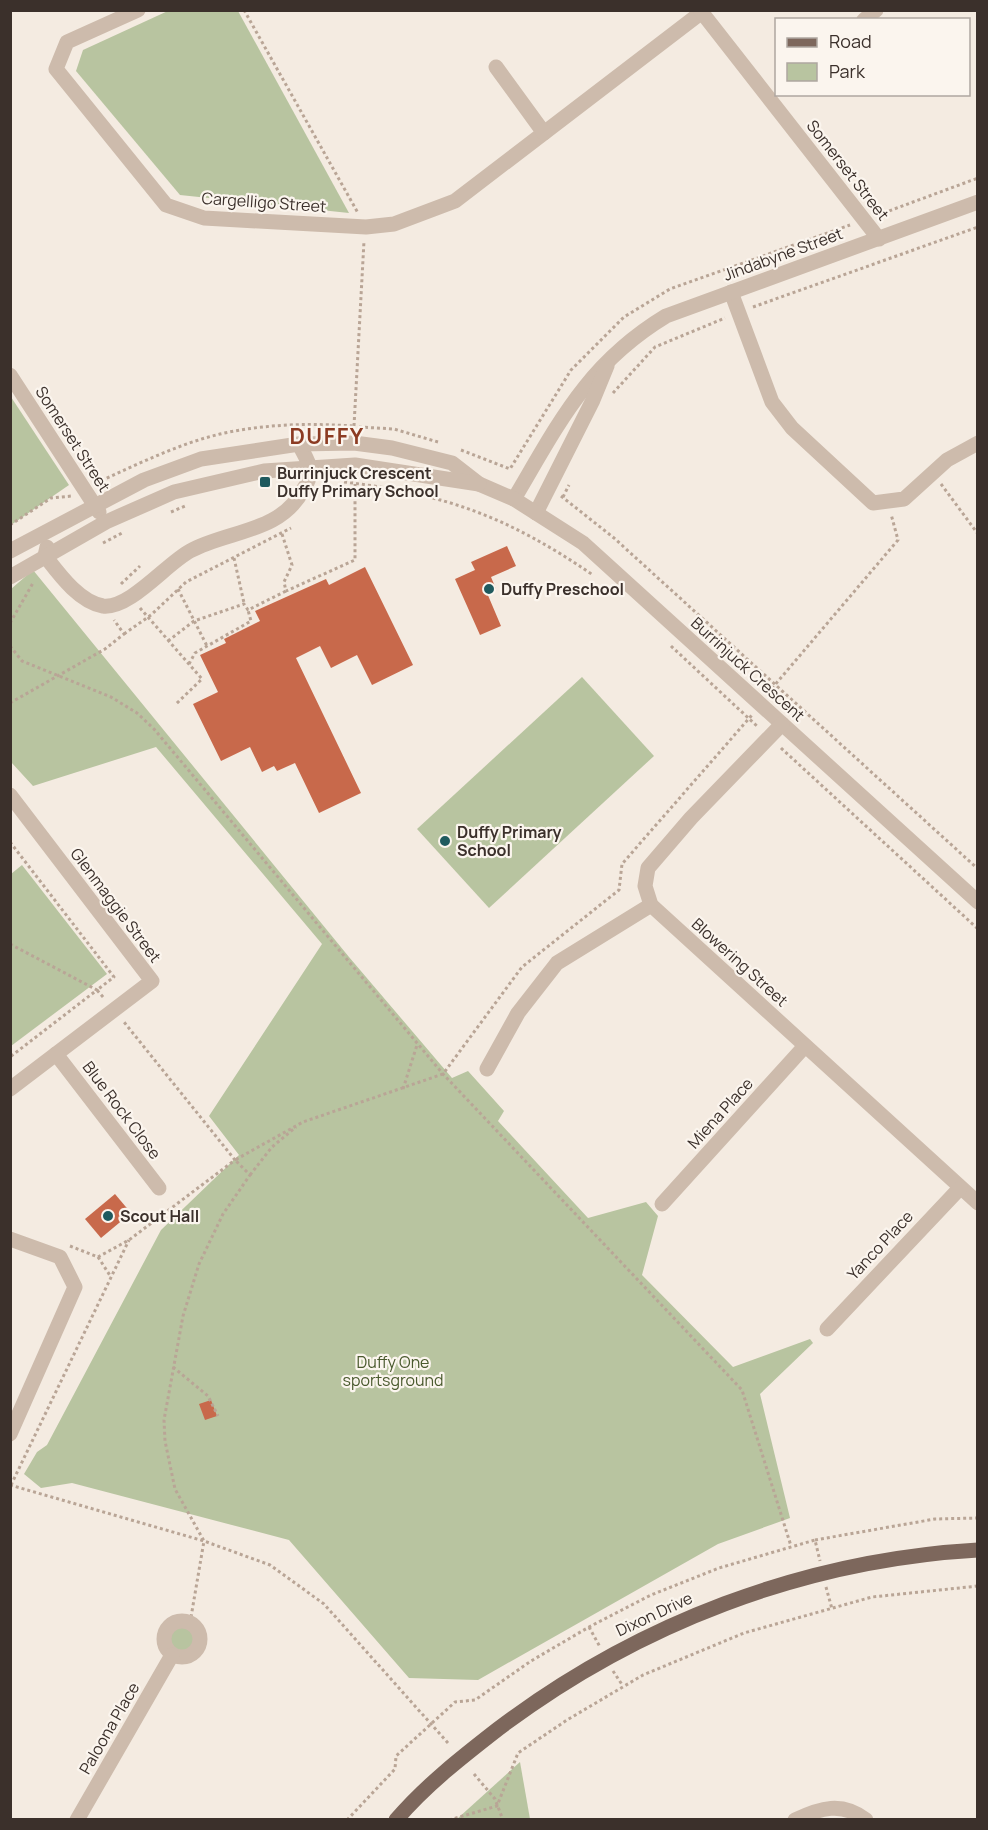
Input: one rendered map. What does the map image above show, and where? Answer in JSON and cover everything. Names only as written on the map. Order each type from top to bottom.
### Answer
[{"type":"main road","name":"Dixon Drive","points":[[396,1820],[436,1778],[529,1706],[615,1652],[665,1627],[740,1597],[823,1574],[888,1561],[978,1550]]},
{"type":"street","name":"Cargelligo Street","points":[[138,10],[67,42],[56,69],[166,205],[204,218],[366,227],[394,224],[455,201],[701,11]]},
{"type":"street","name":"Somerset Street","points":[[701,11],[772,92],[879,239]]},
{"type":"street","points":[[496,67],[544,133]]},
{"type":"street","name":"Jindabyne Street","points":[[514,499],[580,390],[636,334],[666,316],[978,202]]},
{"type":"street","points":[[731,292],[772,402],[778,411],[792,428],[873,503],[904,500],[947,460],[978,443]]},
{"type":"street","name":"Jindabyne Street","points":[[536,513],[594,400],[611,357]]},
{"type":"street","name":"Somerset Street","points":[[10,375],[106,522]]},
{"type":"street","name":"Burrinjuck Crescent","points":[[10,551],[144,480],[201,459],[299,444],[354,443],[392,448],[452,463],[479,484]]},
{"type":"street","points":[[50,529],[45,556],[80,595],[103,606],[122,602],[170,564],[192,550],[271,523],[293,506],[309,480],[310,468],[299,444]]},
{"type":"street","name":"Burrinjuck Crescent","points":[[10,577],[106,522],[174,492],[264,471],[355,465],[479,484],[514,499],[584,543],[978,902]]},
{"type":"street","points":[[487,1069],[519,1013],[557,963],[651,905],[645,886],[648,868],[691,818],[782,724]]},
{"type":"street","name":"Glenmaggie Street","points":[[10,795],[152,981],[10,1089]]},
{"type":"street","name":"Blowering Street","points":[[651,905],[978,1203]]},
{"type":"street","name":"Miena Place","points":[[662,1204],[805,1046]]},
{"type":"street","name":"Blue Rock Close","points":[[56,1054],[159,1188]]},
{"type":"street","name":"Yanco Place","points":[[827,1329],[960,1188]]},
{"type":"street","points":[[10,1239],[60,1257],[75,1287],[10,1434]]},
{"type":"street","points":[[178,1621],[190,1623],[200,1637],[198,1648],[184,1658],[172,1655],[165,1645],[165,1633],[178,1621]]},
{"type":"street","name":"Paloona Place","points":[[77,1820],[172,1655]]},
{"type":"street","points":[[795,1820],[820,1808],[836,1807],[852,1810],[866,1820]]},
{"type":"path","points":[[244,10],[366,227],[354,426]]},
{"type":"path","points":[[933,473],[978,534]]},
{"type":"path","points":[[336,481],[434,496],[501,520],[567,558],[599,580]]},
{"type":"path","points":[[248,610],[355,560],[355,483]]},
{"type":"path","points":[[563,497],[614,538],[776,683],[978,869]]},
{"type":"path","points":[[776,683],[898,540],[888,501]]},
{"type":"path","points":[[162,515],[195,502]]},
{"type":"path","points":[[10,703],[105,649],[148,618],[186,582],[289,531],[295,521]]},
{"type":"path","points":[[101,544],[131,529]]},
{"type":"path","points":[[282,534],[292,565],[284,582],[286,591]]},
{"type":"path","points":[[189,664],[195,653],[251,621],[244,604],[234,558]]},
{"type":"path","points":[[140,566],[120,584],[202,679],[176,704]]},
{"type":"path","points":[[10,624],[27,589],[55,569]]},
{"type":"path","points":[[178,589],[207,646]]},
{"type":"path","points":[[168,641],[194,621],[244,604]]},
{"type":"path","points":[[106,618],[117,621],[124,634]]},
{"type":"path","points":[[664,640],[978,929]]},
{"type":"path","points":[[10,646],[22,662],[111,697],[154,729],[443,1074],[742,1390],[791,1546],[719,1568],[651,1595],[531,1660],[475,1700],[455,1702],[430,1722],[396,1756],[395,1768],[347,1820]]},
{"type":"path","points":[[98,1257],[129,1240],[235,1160],[303,1122],[443,1074],[522,967],[619,890],[622,864],[750,719]]},
{"type":"path","points":[[10,944],[98,990],[10,1057]]},
{"type":"path","points":[[403,1089],[418,1044]]},
{"type":"path","points":[[190,1623],[204,1541],[175,1488],[165,1441],[164,1420],[190,1290],[199,1264],[223,1214],[272,1147],[303,1122]]},
{"type":"path","points":[[235,1160],[250,1175]]},
{"type":"path","points":[[129,1240],[11,1486],[204,1541],[270,1564],[324,1604],[448,1743]]},
{"type":"path","points":[[65,1244],[98,1257],[111,1277]]},
{"type":"path","points":[[173,1367],[208,1396],[218,1416]]},
{"type":"path","points":[[815,1540],[935,1519],[978,1518]]},
{"type":"path","points":[[497,1806],[518,1753],[567,1720],[644,1675],[744,1633],[872,1598],[978,1586]]},
{"type":"path","points":[[474,1774],[495,1799],[502,1820]]},
{"type":"path","points":[[449,1820],[497,1806]]},
{"type":"green space","points":[[170,10],[238,11],[349,213],[180,195],[76,71],[83,50]]},
{"type":"green space","points":[[11,397],[69,485],[10,525]]},
{"type":"green space","name":"Duffy One sportsground","points":[[33,570],[349,957],[452,1078],[468,1071],[504,1111],[498,1121],[588,1218],[646,1202],[658,1216],[642,1275],[733,1367],[810,1339],[813,1343],[760,1394],[790,1518],[718,1544],[478,1680],[409,1678],[289,1540],[72,1483],[41,1488],[24,1474],[37,1452],[47,1445],[161,1230],[239,1155],[209,1116],[322,944],[156,747],[33,786],[11,762],[11,589]]},
{"type":"green space","points":[[582,677],[654,756],[489,908],[417,829]]},
{"type":"green space","points":[[22,865],[107,974],[11,1046],[11,874]]},
{"type":"green space","points":[[182,1622],[194,1627],[199,1639],[194,1651],[182,1656],[170,1651],[165,1639],[170,1627]]},
{"type":"green space","points":[[520,1762],[530,1819],[457,1819]]},
{"type":"building","points":[[507,546],[516,566],[491,577],[496,589],[487,593],[501,626],[480,635],[455,579],[475,570],[471,562]]},
{"type":"building","points":[[365,567],[413,665],[372,685],[357,655],[331,668],[320,646],[296,658],[361,793],[319,813],[295,763],[277,771],[274,766],[262,772],[250,747],[221,761],[193,704],[218,692],[200,655],[226,643],[224,639],[260,621],[255,611],[326,579],[329,585]]},
{"type":"building","name":"Scout Hall","points":[[115,1194],[131,1213],[101,1238],[85,1219]]},
{"type":"building","points":[[211,1400],[217,1416],[205,1420],[199,1404]]},
{"type":"place","name":"Burrinjuck Crescent Duffy Primary School","points":[[265,482]]},
{"type":"place","name":"Duffy Preschool","points":[[489,589]]},
{"type":"place","name":"Duffy Primary School","points":[[445,841]]},
{"type":"place","name":"Scout Hall","points":[[108,1216]]},
{"type":"district","name":"DUFFY","points":[[327,436]]}]
